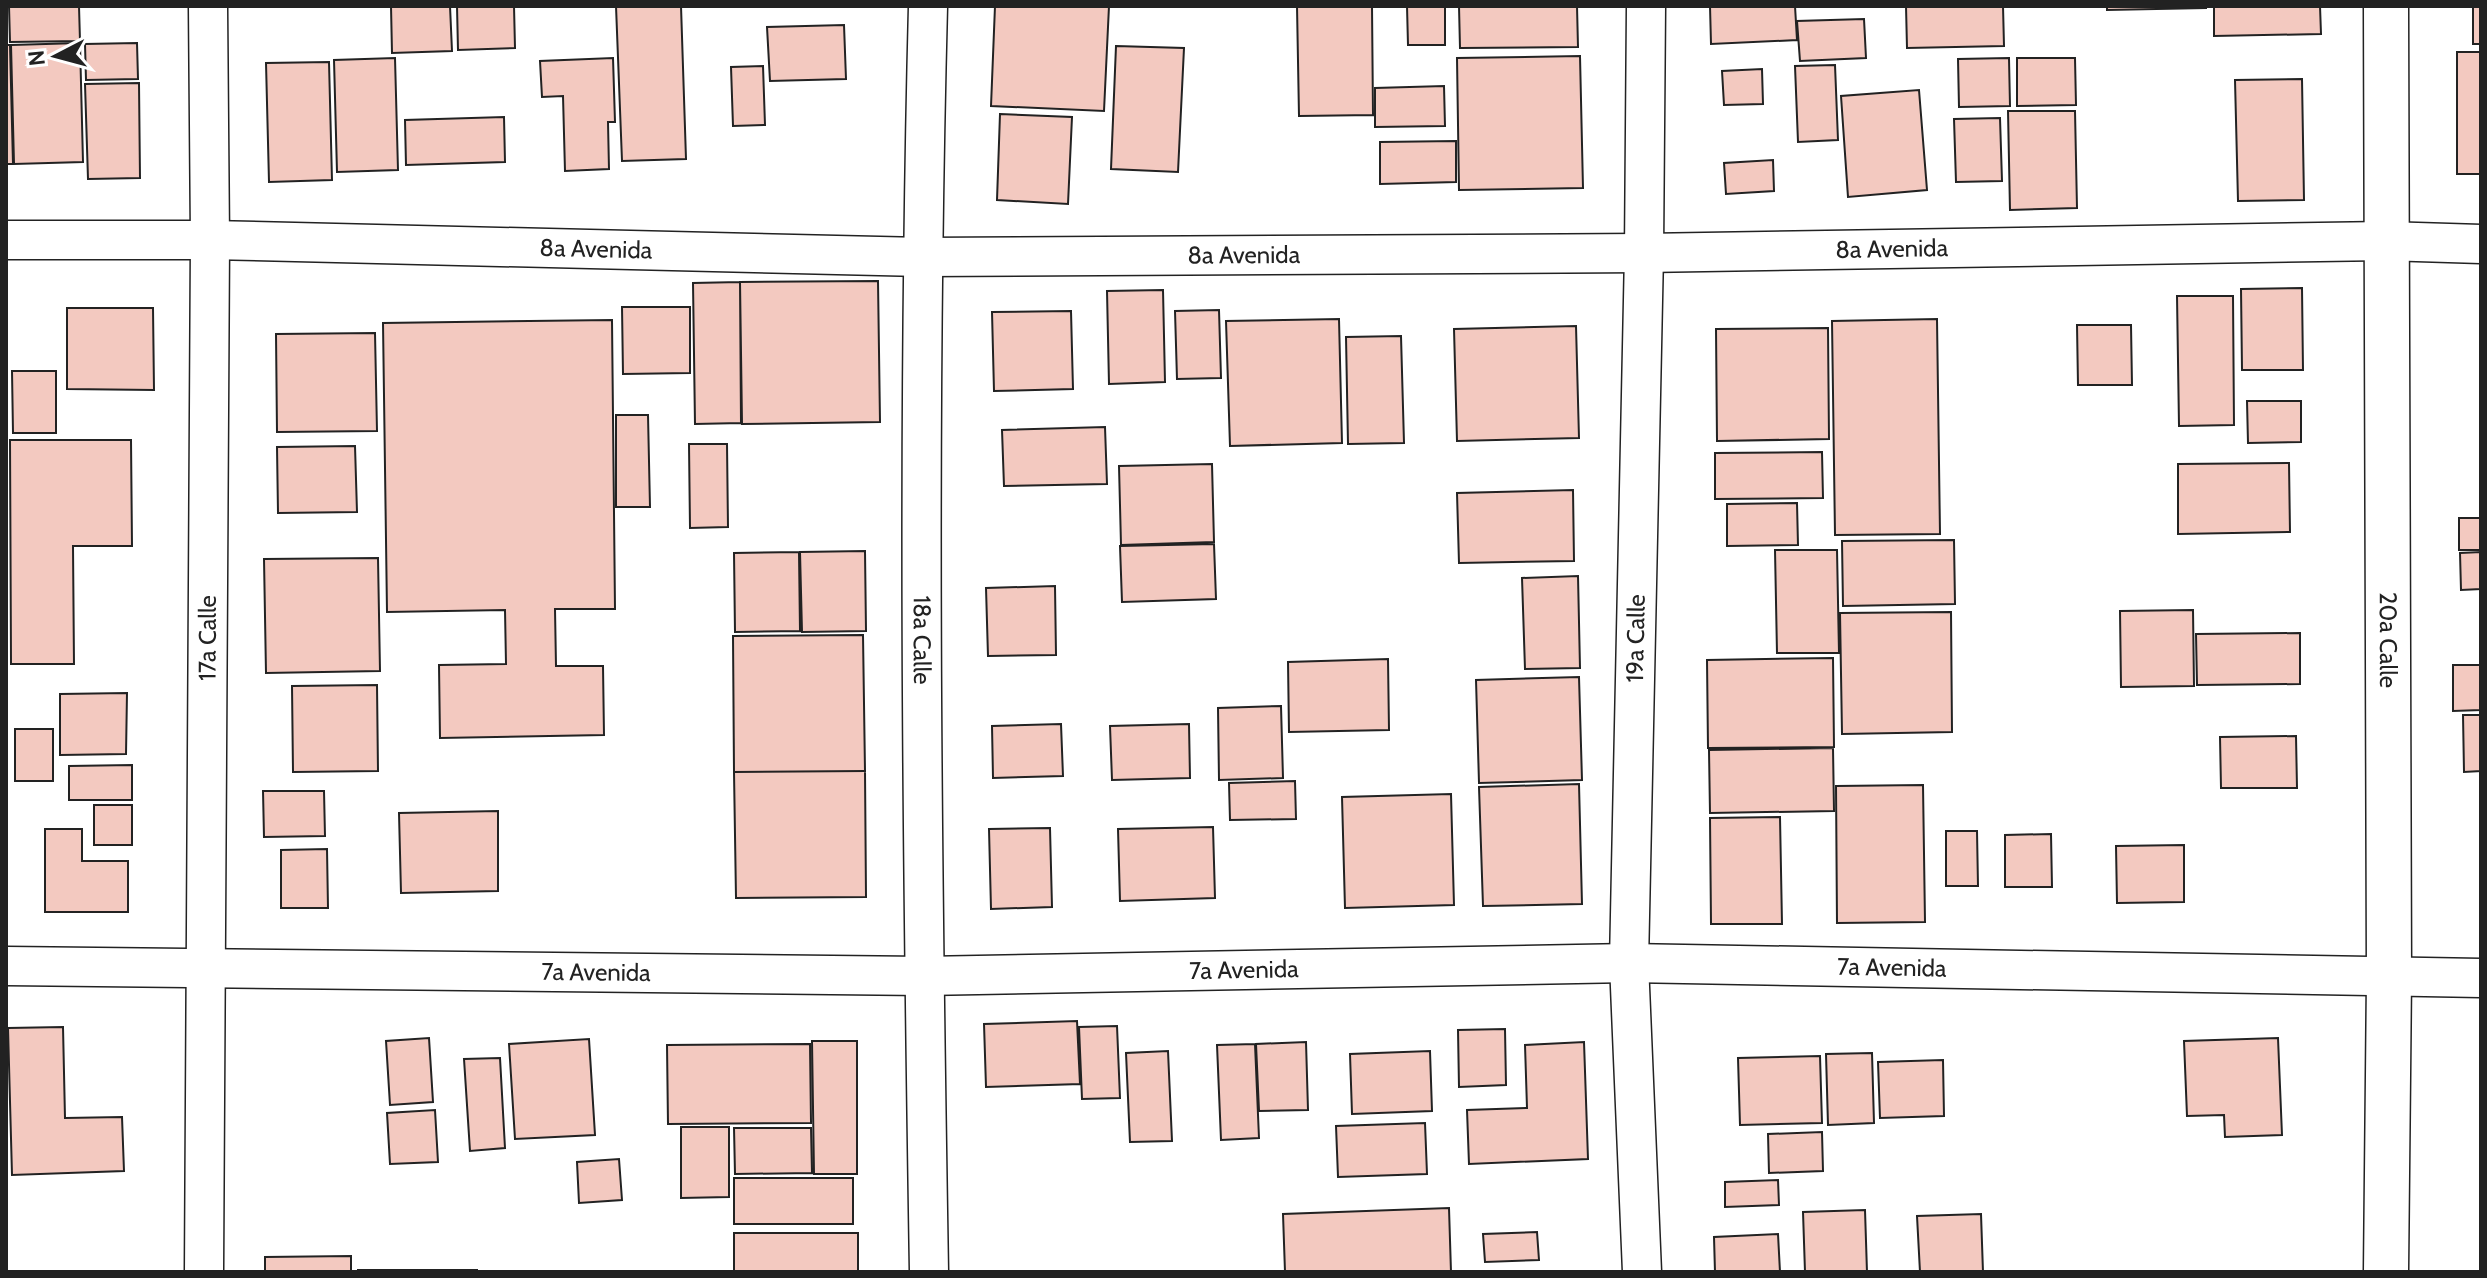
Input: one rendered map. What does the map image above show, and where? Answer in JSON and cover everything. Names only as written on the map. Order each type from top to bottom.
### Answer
[{"type":"street","name":"17a Calle","points":[[204,1272],[210,240],[208,6]]},
{"type":"street","name":"18a Calle","points":[[928,6],[922,257],[924,976],[929,1272]]},
{"type":"street","name":"19a Calle","points":[[1642,1272],[1629,963],[1646,6]]},
{"type":"street","name":"20a Calle","points":[[2386,6],[2389,977],[2386,1272]]},
{"type":"street","name":"8a Avenida","points":[[6,240],[210,240],[922,257],[1644,253],[2385,241],[2481,244]]},
{"type":"street","name":"7a Avenida","points":[[6,966],[924,976],[1629,963],[2481,978]]},
{"type":"building","points":[[9,6],[79,6],[80,41],[10,42]]},
{"type":"building","points":[[391,6],[450,6],[452,51],[392,53]]},
{"type":"building","points":[[457,6],[514,6],[515,48],[458,50]]},
{"type":"building","points":[[616,6],[681,6],[686,159],[622,161]]},
{"type":"building","points":[[995,6],[1109,6],[1104,111],[991,106]]},
{"type":"building","points":[[1297,6],[1372,6],[1373,115],[1299,116]]},
{"type":"building","points":[[1407,6],[1445,6],[1445,45],[1408,45]]},
{"type":"building","points":[[1459,6],[1577,6],[1578,47],[1460,48]]},
{"type":"building","points":[[1710,6],[1795,6],[1797,40],[1711,44]]},
{"type":"building","points":[[1906,6],[2003,6],[2004,46],[1907,48]]},
{"type":"building","points":[[2107,6],[2206,6],[2206,8],[2107,10]]},
{"type":"building","points":[[2214,6],[2320,6],[2321,34],[2214,36]]},
{"type":"building","points":[[2473,6],[2481,6],[2481,44],[2473,44]]},
{"type":"building","points":[[1864,19],[1866,58],[1800,61],[1797,21]]},
{"type":"building","points":[[844,25],[846,79],[770,81],[767,27]]},
{"type":"building","points":[[80,43],[83,162],[14,164],[11,45]]},
{"type":"building","points":[[137,43],[138,79],[86,80],[85,44]]},
{"type":"building","points":[[6,45],[10,45],[13,164],[6,164]]},
{"type":"building","points":[[1116,46],[1184,48],[1178,172],[1111,169]]},
{"type":"building","points":[[2457,52],[2481,52],[2481,174],[2457,174]]},
{"type":"building","points":[[1580,56],[1583,188],[1459,190],[1457,58]]},
{"type":"building","points":[[395,58],[398,170],[337,172],[334,60]]},
{"type":"building","points":[[613,58],[615,122],[608,122],[609,169],[565,171],[563,96],[542,97],[540,61]]},
{"type":"building","points":[[2009,58],[2010,106],[1959,107],[1958,59]]},
{"type":"building","points":[[2017,58],[2075,58],[2076,105],[2017,106]]},
{"type":"building","points":[[329,62],[332,180],[269,182],[266,63]]},
{"type":"building","points":[[1835,65],[1838,140],[1798,142],[1795,66]]},
{"type":"building","points":[[763,66],[765,125],[733,126],[731,67]]},
{"type":"building","points":[[1762,69],[1763,104],[1724,105],[1722,71]]},
{"type":"building","points":[[2302,79],[2304,200],[2238,201],[2235,80]]},
{"type":"building","points":[[139,83],[140,178],[88,179],[85,84]]},
{"type":"building","points":[[1444,86],[1445,126],[1375,127],[1375,88]]},
{"type":"building","points":[[1919,90],[1927,190],[1848,197],[1841,96]]},
{"type":"building","points":[[2008,111],[2075,111],[2077,208],[2010,210]]},
{"type":"building","points":[[1000,114],[1072,117],[1068,204],[997,200]]},
{"type":"building","points":[[504,117],[505,162],[406,165],[405,120]]},
{"type":"building","points":[[2000,118],[2002,181],[1956,182],[1954,119]]},
{"type":"building","points":[[1456,141],[1456,182],[1380,184],[1380,142]]},
{"type":"building","points":[[1773,160],[1774,191],[1726,194],[1724,163]]},
{"type":"building","points":[[878,281],[880,422],[742,424],[740,282]]},
{"type":"building","points":[[740,282],[741,423],[695,424],[693,283]]},
{"type":"building","points":[[2302,288],[2303,370],[2242,370],[2241,289]]},
{"type":"building","points":[[1163,290],[1165,382],[1109,384],[1107,291]]},
{"type":"building","points":[[2177,296],[2233,296],[2234,425],[2179,426]]},
{"type":"building","points":[[622,307],[690,307],[690,373],[623,374]]},
{"type":"building","points":[[67,308],[153,308],[154,390],[67,389]]},
{"type":"building","points":[[1219,310],[1221,378],[1177,379],[1175,311]]},
{"type":"building","points":[[1071,311],[1073,389],[994,391],[992,312]]},
{"type":"building","points":[[1339,319],[1342,443],[1230,446],[1226,321]]},
{"type":"building","points":[[1937,319],[1940,534],[1835,535],[1832,321]]},
{"type":"building","points":[[612,320],[615,609],[555,609],[556,666],[603,666],[604,735],[440,738],[439,665],[506,664],[505,610],[387,612],[383,323]]},
{"type":"building","points":[[2077,325],[2131,325],[2132,385],[2078,385]]},
{"type":"building","points":[[1576,326],[1579,438],[1457,441],[1454,329]]},
{"type":"building","points":[[1828,328],[1829,439],[1717,441],[1716,329]]},
{"type":"building","points":[[375,333],[377,431],[277,432],[276,334]]},
{"type":"building","points":[[1401,336],[1404,443],[1348,444],[1346,337]]},
{"type":"building","points":[[12,371],[56,371],[56,433],[13,433]]},
{"type":"building","points":[[2247,401],[2301,401],[2301,442],[2248,443]]},
{"type":"building","points":[[616,415],[648,415],[650,507],[616,507]]},
{"type":"building","points":[[1105,427],[1107,484],[1004,486],[1002,430]]},
{"type":"building","points":[[10,440],[131,440],[132,546],[73,546],[74,664],[11,664]]},
{"type":"building","points":[[689,444],[727,444],[728,527],[690,528]]},
{"type":"building","points":[[355,446],[357,512],[278,513],[277,447]]},
{"type":"building","points":[[1822,452],[1823,498],[1715,499],[1715,453]]},
{"type":"building","points":[[2289,463],[2290,532],[2178,534],[2178,464]]},
{"type":"building","points":[[1212,464],[1214,542],[1121,545],[1119,466]]},
{"type":"building","points":[[1573,490],[1574,561],[1459,563],[1457,493]]},
{"type":"building","points":[[1797,503],[1798,545],[1727,546],[1727,504]]},
{"type":"building","points":[[2459,518],[2481,518],[2481,550],[2459,550]]},
{"type":"building","points":[[1954,540],[1955,604],[1843,606],[1842,541]]},
{"type":"building","points":[[1214,544],[1216,599],[1122,602],[1120,546]]},
{"type":"building","points":[[1775,550],[1837,550],[1839,653],[1777,653]]},
{"type":"building","points":[[865,551],[866,631],[802,632],[800,552]]},
{"type":"building","points":[[799,552],[800,631],[735,632],[734,553]]},
{"type":"building","points":[[2481,552],[2481,589],[2461,590],[2460,553]]},
{"type":"building","points":[[378,558],[380,671],[266,673],[264,559]]},
{"type":"building","points":[[1578,576],[1580,668],[1525,669],[1522,578]]},
{"type":"building","points":[[1055,586],[1056,655],[988,656],[986,588]]},
{"type":"building","points":[[2193,610],[2194,686],[2121,687],[2120,611]]},
{"type":"building","points":[[1951,612],[1952,732],[1842,734],[1840,613]]},
{"type":"building","points":[[2300,633],[2300,684],[2197,685],[2196,634]]},
{"type":"building","points":[[863,635],[865,771],[734,772],[733,636]]},
{"type":"building","points":[[1833,658],[1834,747],[1708,748],[1707,660]]},
{"type":"building","points":[[1388,659],[1389,730],[1289,732],[1288,662]]},
{"type":"building","points":[[2453,665],[2481,665],[2481,710],[2453,711]]},
{"type":"building","points":[[1579,677],[1582,780],[1479,783],[1476,680]]},
{"type":"building","points":[[377,685],[378,771],[293,772],[292,686]]},
{"type":"building","points":[[127,693],[126,754],[60,755],[60,694]]},
{"type":"building","points":[[1281,706],[1283,778],[1219,780],[1218,708]]},
{"type":"building","points":[[2463,715],[2481,715],[2481,771],[2464,772]]},
{"type":"building","points":[[1061,724],[1063,776],[993,778],[992,726]]},
{"type":"building","points":[[1189,724],[1190,778],[1112,780],[1110,726]]},
{"type":"building","points":[[15,729],[53,729],[53,781],[15,781]]},
{"type":"building","points":[[2296,736],[2297,788],[2221,788],[2220,737]]},
{"type":"building","points":[[1833,748],[1834,811],[1710,813],[1709,750]]},
{"type":"building","points":[[132,765],[132,800],[69,800],[69,766]]},
{"type":"building","points":[[865,771],[866,897],[736,898],[734,772]]},
{"type":"building","points":[[1295,781],[1296,819],[1230,820],[1229,783]]},
{"type":"building","points":[[1579,784],[1582,904],[1483,906],[1479,787]]},
{"type":"building","points":[[1923,785],[1925,922],[1837,923],[1836,786]]},
{"type":"building","points":[[263,791],[324,791],[325,836],[264,837]]},
{"type":"building","points":[[1451,794],[1454,905],[1345,908],[1342,797]]},
{"type":"building","points":[[94,805],[132,805],[132,845],[94,845]]},
{"type":"building","points":[[498,811],[498,891],[401,893],[399,813]]},
{"type":"building","points":[[1780,817],[1782,924],[1711,924],[1710,818]]},
{"type":"building","points":[[1213,827],[1215,898],[1120,901],[1118,829]]},
{"type":"building","points":[[1050,828],[1052,907],[991,909],[989,829]]},
{"type":"building","points":[[45,829],[82,829],[82,861],[128,861],[128,912],[45,912]]},
{"type":"building","points":[[1946,831],[1977,831],[1978,886],[1946,886]]},
{"type":"building","points":[[2051,834],[2052,887],[2005,887],[2005,835]]},
{"type":"building","points":[[2184,845],[2184,902],[2117,903],[2116,846]]},
{"type":"building","points":[[327,849],[328,908],[281,908],[281,850]]},
{"type":"building","points":[[1077,1021],[1080,1084],[986,1087],[984,1024]]},
{"type":"building","points":[[1117,1026],[1120,1098],[1082,1099],[1079,1027]]},
{"type":"building","points":[[63,1027],[65,1118],[122,1117],[124,1171],[12,1175],[8,1028]]},
{"type":"building","points":[[1505,1029],[1506,1085],[1459,1087],[1458,1030]]},
{"type":"building","points":[[429,1038],[433,1102],[390,1105],[386,1041]]},
{"type":"building","points":[[2278,1038],[2282,1135],[2225,1137],[2224,1115],[2187,1116],[2184,1041]]},
{"type":"building","points":[[589,1039],[595,1135],[515,1139],[509,1044]]},
{"type":"building","points":[[812,1041],[857,1041],[857,1174],[814,1174]]},
{"type":"building","points":[[1306,1042],[1308,1110],[1259,1111],[1256,1044]]},
{"type":"building","points":[[1584,1042],[1588,1159],[1469,1164],[1467,1110],[1527,1108],[1525,1045]]},
{"type":"building","points":[[810,1044],[811,1123],[668,1124],[667,1045]]},
{"type":"building","points":[[1255,1044],[1259,1138],[1221,1140],[1217,1045]]},
{"type":"building","points":[[1168,1051],[1172,1141],[1130,1142],[1126,1053]]},
{"type":"building","points":[[1430,1051],[1432,1111],[1352,1114],[1350,1054]]},
{"type":"building","points":[[1872,1053],[1874,1123],[1828,1125],[1826,1054]]},
{"type":"building","points":[[1820,1056],[1822,1123],[1740,1125],[1738,1058]]},
{"type":"building","points":[[500,1058],[505,1148],[470,1151],[464,1059]]},
{"type":"building","points":[[1943,1060],[1944,1116],[1880,1118],[1878,1062]]},
{"type":"building","points":[[435,1110],[438,1162],[390,1164],[387,1113]]},
{"type":"building","points":[[1425,1123],[1427,1174],[1338,1177],[1336,1126]]},
{"type":"building","points":[[681,1127],[729,1127],[729,1197],[681,1198]]},
{"type":"building","points":[[734,1128],[811,1128],[812,1173],[735,1174]]},
{"type":"building","points":[[1822,1132],[1823,1171],[1769,1173],[1768,1134]]},
{"type":"building","points":[[619,1159],[622,1200],[579,1203],[577,1162]]},
{"type":"building","points":[[734,1178],[853,1178],[853,1224],[734,1224]]},
{"type":"building","points":[[1778,1180],[1779,1205],[1725,1207],[1725,1182]]},
{"type":"building","points":[[1449,1208],[1451,1272],[1285,1272],[1283,1214]]},
{"type":"building","points":[[1865,1210],[1867,1272],[1805,1272],[1803,1212]]},
{"type":"building","points":[[1981,1214],[1983,1272],[1920,1272],[1917,1216]]},
{"type":"building","points":[[1537,1232],[1539,1260],[1485,1262],[1483,1234]]},
{"type":"building","points":[[734,1233],[858,1233],[858,1272],[734,1272]]},
{"type":"building","points":[[1778,1234],[1780,1272],[1715,1272],[1714,1237]]},
{"type":"building","points":[[351,1256],[351,1272],[265,1272],[265,1257]]},
{"type":"building","points":[[477,1270],[477,1272],[358,1272]]}]
